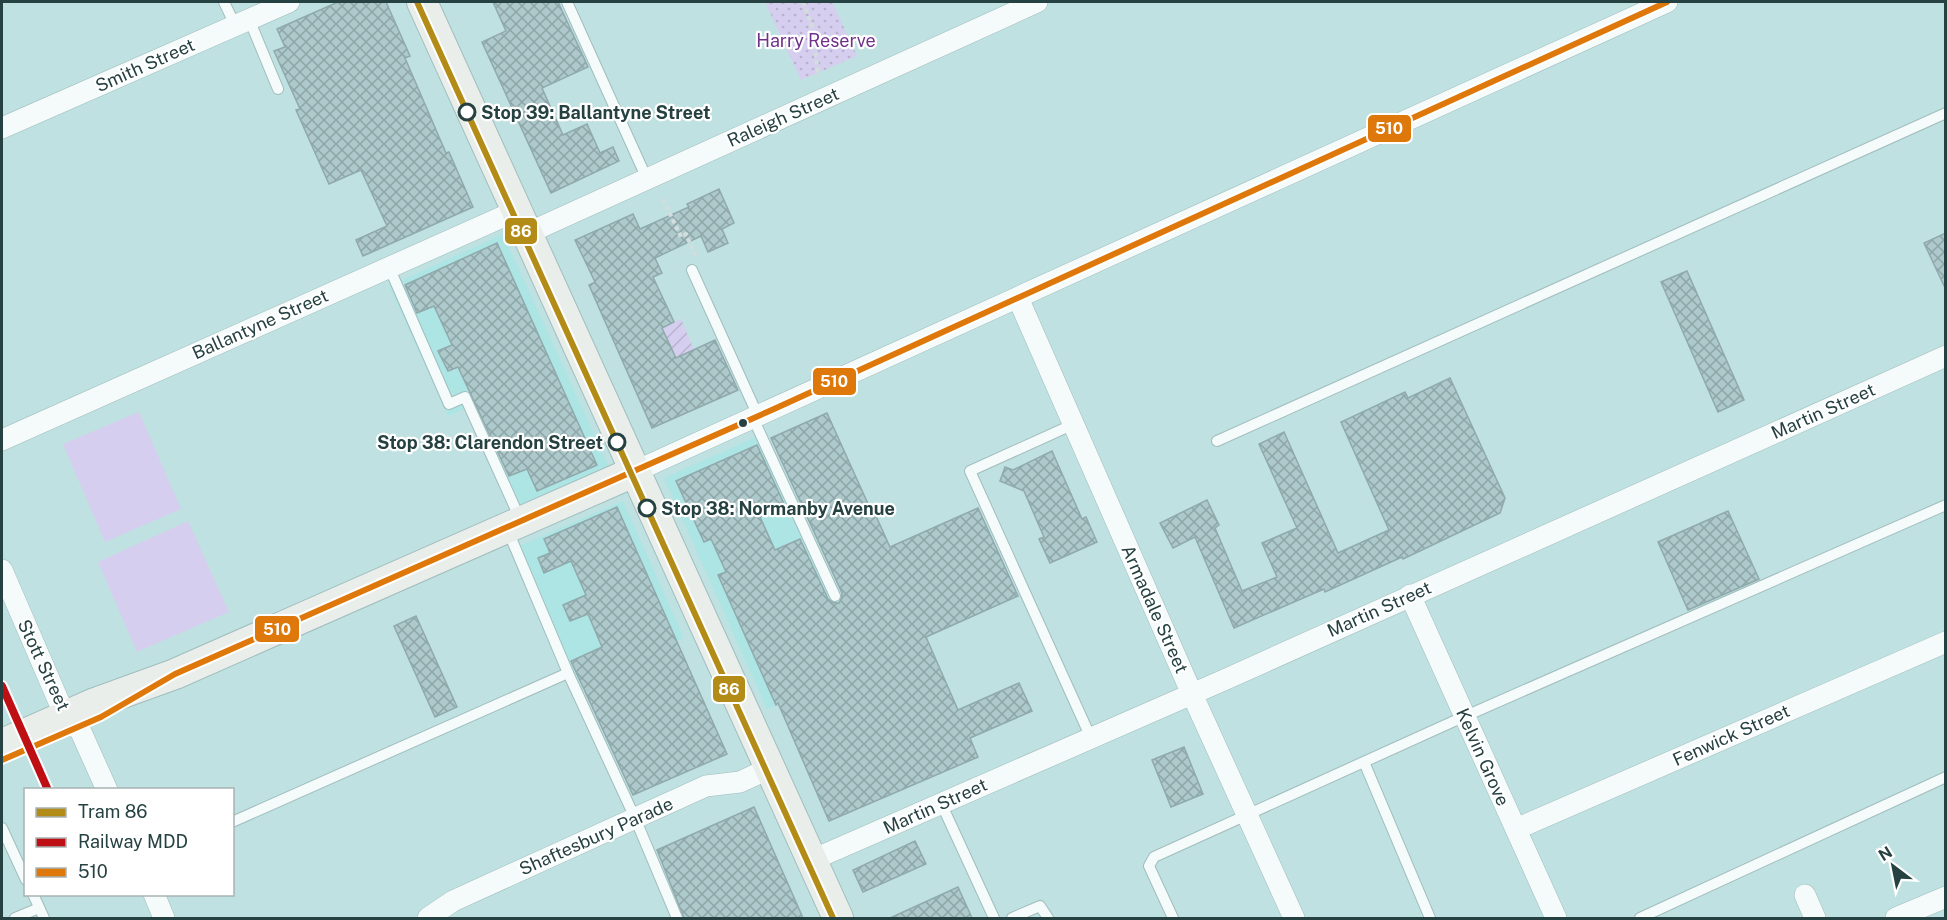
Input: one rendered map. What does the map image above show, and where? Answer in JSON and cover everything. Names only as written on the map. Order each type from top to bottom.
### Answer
[{"type":"main road","points":[[422,2],[838,918]]},
{"type":"main road","points":[[2,744],[72,721],[102,717],[175,674],[636,471]]},
{"type":"main road","points":[[2,760],[72,721]]},
{"type":"street","name":"Smith Street","points":[[2,128],[289,2]]},
{"type":"street","name":"Raleigh Street","points":[[523,221],[647,179],[1037,2]]},
{"type":"street","points":[[636,471],[1667,2]]},
{"type":"street","name":"Ballantyne Street","points":[[2,440],[388,267],[523,221]]},
{"type":"street","name":"Armadale Street","points":[[1018,298],[1192,694],[1294,918]]},
{"type":"street","name":"Martin Street","points":[[812,860],[1192,694],[1946,356]]},
{"type":"street","name":"Stott Street","points":[[2,570],[72,721],[81,732],[107,788]]},
{"type":"street","name":"Kelvin Grove","points":[[1410,595],[1556,918]]},
{"type":"street","name":"Fenwick Street","points":[[1516,829],[1946,642]]},
{"type":"street","name":"Shaftesbury Parade","points":[[428,918],[453,900],[706,786],[740,782],[770,768]]},
{"type":"street","points":[[1805,895],[1815,918]]},
{"type":"street","points":[[155,896],[164,918]]},
{"type":"street","points":[[1896,918],[1944,903]]},
{"type":"lane","points":[[224,2],[242,22],[278,89]]},
{"type":"lane","points":[[567,2],[647,179]]},
{"type":"lane","points":[[1217,441],[1946,113]]},
{"type":"lane","points":[[388,267],[449,404],[465,397],[568,673],[635,818],[677,918]]},
{"type":"lane","points":[[692,270],[835,596]]},
{"type":"lane","points":[[1074,424],[970,471],[1091,738]]},
{"type":"lane","points":[[1173,918],[1149,866],[1154,857],[1465,716],[1946,504]]},
{"type":"lane","points":[[234,821],[568,673]]},
{"type":"lane","points":[[1364,762],[1430,918]]},
{"type":"lane","points":[[1640,918],[1946,777]]},
{"type":"lane","points":[[941,803],[994,918]]},
{"type":"lane","points":[[2,828],[24,876]]},
{"type":"lane","points":[[34,896],[44,918]]},
{"type":"lane","points":[[1012,918],[1040,906],[1048,918]]},
{"type":"lane","points":[[15,918],[39,908]]},
{"type":"path","points":[[803,2],[813,29],[818,76]]},
{"type":"path","points":[[663,199],[681,237],[686,234],[700,266],[692,270]]},
{"type":"shaded area","points":[[503,234],[609,467],[512,510],[466,408],[448,416],[389,286]]},
{"type":"shaded area","points":[[766,432],[869,663],[767,709],[664,478]]},
{"type":"shaded area","points":[[623,501],[684,638],[573,688],[512,549]]},
{"type":"green space","name":"Harry Reserve","points":[[765,2],[832,2],[857,56],[801,80]]},
{"type":"green space","points":[[681,319],[694,350],[658,365],[644,336]]},
{"type":"green space","points":[[139,412],[181,509],[105,542],[63,444]]},
{"type":"green space","points":[[188,521],[229,612],[137,652],[98,562]]},
{"type":"building","points":[[338,2],[386,2],[410,56],[405,58],[446,153],[449,152],[473,207],[363,256],[356,240],[387,226],[361,170],[329,184],[296,110],[300,109],[274,51],[285,47],[277,29]]},
{"type":"building","points":[[493,2],[558,2],[588,67],[542,88],[563,135],[587,124],[600,153],[613,147],[619,161],[551,193],[482,42],[506,31]]},
{"type":"building","points":[[719,189],[734,223],[722,229],[728,243],[708,252],[701,236],[655,258],[662,273],[653,277],[674,322],[662,328],[676,358],[715,340],[738,390],[652,428],[589,285],[595,282],[575,240],[633,214],[640,229],[689,207],[687,204]]},
{"type":"building","points":[[1946,233],[1946,290],[1924,243]]},
{"type":"building","points":[[497,243],[597,465],[537,491],[527,469],[509,476],[458,367],[448,371],[438,351],[452,345],[434,306],[417,313],[405,285]]},
{"type":"building","points":[[1687,271],[1744,400],[1718,412],[1661,282]]},
{"type":"building","points":[[1450,378],[1505,498],[1500,513],[1403,559],[1402,557],[1325,592],[1324,589],[1234,628],[1195,537],[1173,548],[1160,523],[1207,500],[1219,525],[1215,528],[1242,591],[1277,577],[1262,543],[1297,528],[1259,444],[1284,432],[1338,553],[1389,530],[1341,422],[1405,392],[1408,398]]},
{"type":"building","points":[[827,413],[890,547],[978,508],[1018,596],[926,637],[958,710],[1019,683],[1032,711],[970,738],[978,757],[829,821],[778,703],[776,705],[718,575],[726,572],[711,539],[704,542],[676,481],[757,445],[785,506],[760,517],[775,550],[800,539],[828,599],[839,603],[842,593],[771,438]]},
{"type":"building","points":[[1052,451],[1082,519],[1086,517],[1097,542],[1050,563],[1039,539],[1044,537],[1024,491],[1000,481],[1005,467],[1013,470]]},
{"type":"building","points":[[617,507],[727,754],[633,795],[571,661],[602,647],[588,614],[570,621],[563,605],[586,595],[571,561],[544,573],[538,558],[550,553],[544,539]]},
{"type":"building","points":[[1728,511],[1759,579],[1688,610],[1658,542]]},
{"type":"building","points":[[416,616],[457,707],[435,717],[394,626]]},
{"type":"building","points":[[1184,747],[1203,794],[1171,807],[1152,760]]},
{"type":"building","points":[[754,807],[803,918],[684,918],[657,850]]},
{"type":"building","points":[[915,841],[926,864],[863,892],[853,870]]},
{"type":"building","points":[[958,887],[972,918],[890,918]]},
{"type":"tram line","name":"86","points":[[417,2],[833,918]]},
{"type":"rail line","name":"MDD","points":[[2,686],[47,788]]},
{"type":"transit line","name":"510","points":[[2,760],[101,717],[175,674],[774,409],[1667,2]]},
{"type":"place","name":"Stop 39: Ballantyne Street","points":[[467,112]]},
{"type":"place","name":"Stop 38: Clarendon Street","points":[[617,442]]},
{"type":"place","name":"Stop 38: Normanby Avenue","points":[[647,508]]}]
